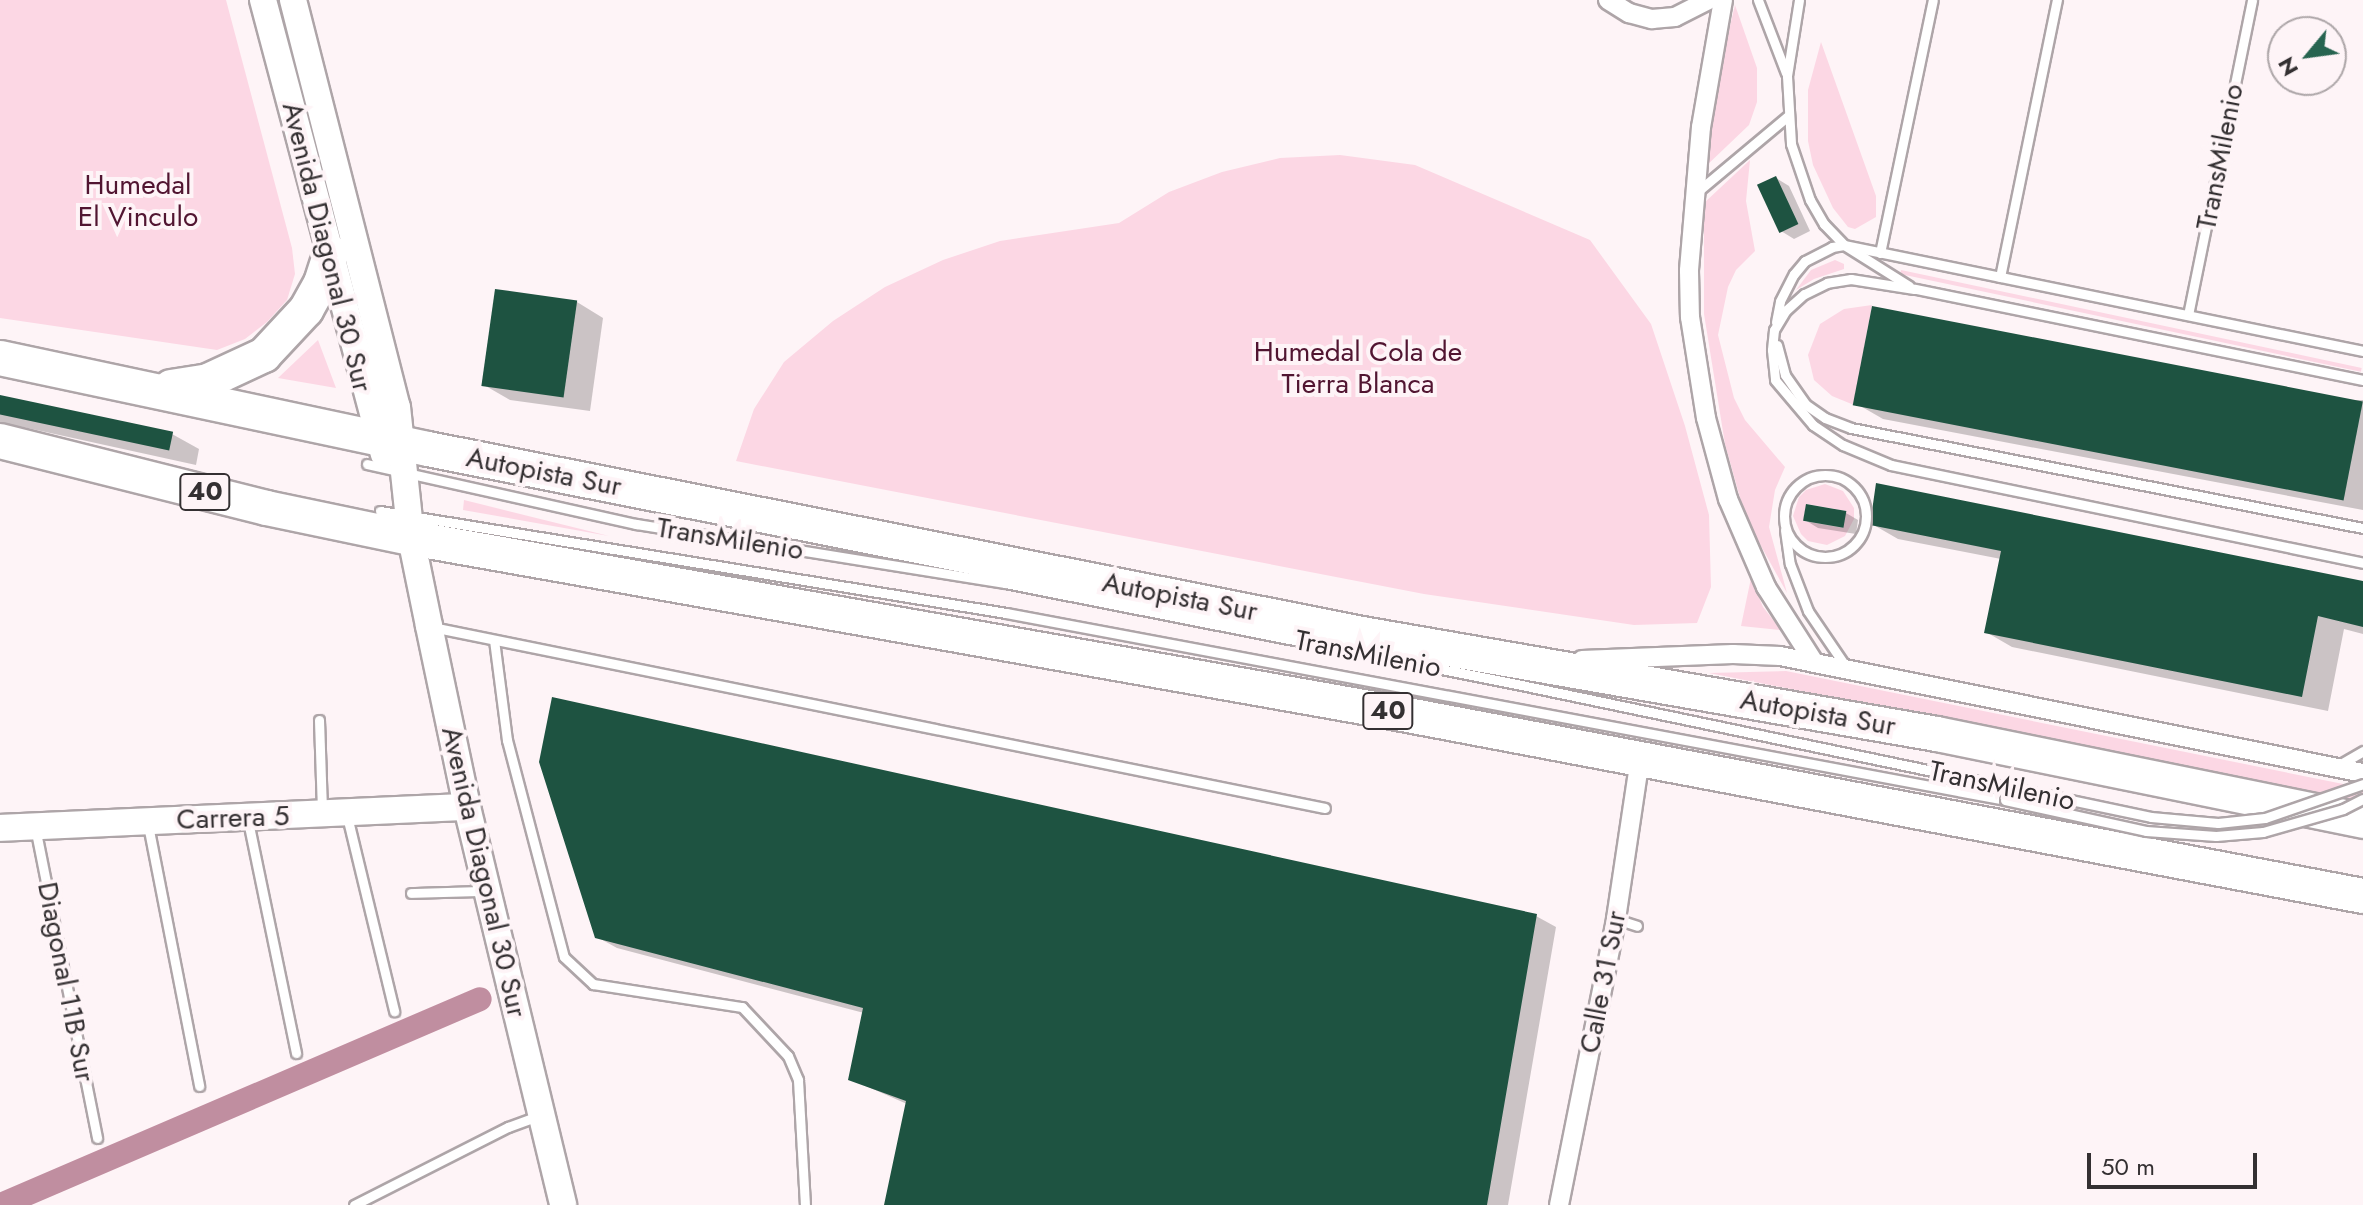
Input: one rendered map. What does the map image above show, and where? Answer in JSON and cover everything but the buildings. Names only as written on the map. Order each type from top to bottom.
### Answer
[{"type":"highway","points":[[151,390],[208,381],[264,355],[306,310],[321,283],[331,253]]},
{"type":"highway","name":"Autopista Sur","points":[[0,358],[151,390],[388,458],[1362,634],[1937,734],[2363,821]]},
{"type":"highway","name":"40","points":[[0,441],[267,508],[400,520],[2363,896]]},
{"type":"street","name":"Avenida Diagonal 30 Sur","points":[[263,0],[388,458],[400,520],[429,626],[467,807],[563,1205]]},
{"type":"street","name":"Avenida Diagonal 30 Sur","points":[[293,0],[393,391],[388,458]]},
{"type":"street","points":[[1608,0],[1629,13],[1652,19],[1675,17],[1708,0]]},
{"type":"street","points":[[1723,0],[1707,83],[1694,194],[1690,317],[1706,418],[1728,499],[1766,587],[1814,662]]},
{"type":"street","points":[[1531,663],[1733,654],[1814,662],[2363,773]]},
{"type":"street","name":"Calle 31 Sur","points":[[1559,1205],[1616,919],[1640,759]]},
{"type":"street","name":"Carrera 5","points":[[0,828],[467,807]]},
{"type":"lane","points":[[1758,0],[1787,76]]},
{"type":"lane","points":[[1799,0],[1787,76],[1789,115],[1791,144],[1810,200],[1824,224],[1844,245],[1914,289]]},
{"type":"lane","points":[[1880,253],[1933,0]]},
{"type":"lane","points":[[2000,277],[2057,0]]},
{"type":"lane","name":"TransMilenio","points":[[2188,315],[2252,0]]},
{"type":"lane","points":[[1694,194],[1789,115]]},
{"type":"lane","points":[[2363,351],[1844,245],[1818,253],[1794,274],[1780,301],[1772,364],[1775,380],[1813,425],[1858,452],[1891,465],[2363,563]]},
{"type":"lane","points":[[2363,380],[1851,279],[1827,283],[1804,294],[1786,310],[1774,330],[1785,375],[1794,391],[1805,404],[1825,418],[1851,428],[2363,528]]},
{"type":"lane","name":"TransMilenio","points":[[388,458],[636,524],[1037,589],[1507,682],[2151,817],[2218,823],[2265,818],[2363,784]]},
{"type":"lane","points":[[1784,521],[1795,544],[1818,556],[1831,557],[1854,544],[1862,533],[1865,505],[1851,484],[1829,475],[1818,475],[1796,486],[1788,496],[1784,521],[1796,584],[1815,625],[1848,670]]},
{"type":"lane","name":"TransMilenio","points":[[400,520],[1006,613],[2005,800],[2146,831],[2216,836],[2263,832],[2343,809],[2363,799]]},
{"type":"lane","points":[[429,626],[1325,808]]},
{"type":"lane","points":[[494,640],[507,740],[564,957],[593,984],[742,1007],[788,1056],[798,1080],[805,1205]]},
{"type":"lane","points":[[319,720],[334,814],[394,1011]]},
{"type":"lane","points":[[2335,768],[2363,751]]},
{"type":"lane","points":[[248,818],[296,1053]]},
{"type":"lane","points":[[147,822],[199,1086]]},
{"type":"lane","name":"Diagonal 11B Sur","points":[[35,827],[97,1138]]},
{"type":"lane","points":[[411,893],[487,891]]},
{"type":"lane","points":[[1616,919],[1637,926]]},
{"type":"lane","points":[[354,1205],[508,1127],[542,1116]]},
{"type":"green space","name":"Humedal El Vinculo","points":[[0,0],[226,0],[292,248],[295,274],[287,300],[267,322],[245,339],[217,350],[0,318]]},
{"type":"green space","points":[[1735,5],[1757,68],[1757,102],[1749,125],[1705,167],[1719,72]]},
{"type":"green space","points":[[1821,42],[1876,196],[1876,217],[1855,229],[1848,227],[1833,208],[1813,165],[1808,141],[1808,90]]},
{"type":"green space","name":"Humedal Cola de Tierra Blanca","points":[[1340,155],[1415,165],[1590,240],[1651,324],[1685,426],[1709,515],[1711,587],[1697,623],[1634,625],[1424,594],[736,461],[754,409],[784,362],[833,321],[885,287],[943,260],[1000,241],[1119,223],[1169,192],[1222,172],[1280,158]]},
{"type":"green space","points":[[1750,160],[1746,201],[1755,251],[1736,270],[1728,287],[1718,335],[1734,398],[1745,420],[1785,467],[1775,490],[1769,527],[1787,593],[1746,519],[1725,444],[1704,314],[1704,203]]},
{"type":"green space","points":[[1835,260],[1844,264],[1844,269],[1814,279],[1796,290],[1811,270]]},
{"type":"green space","points":[[1901,270],[2362,368],[2361,372],[1900,274]]},
{"type":"green space","points":[[1872,305],[1854,405],[1832,396],[1814,380],[1808,355],[1820,324],[1844,309]]},
{"type":"green space","points":[[318,340],[336,388],[278,378]]},
{"type":"green space","points":[[1825,484],[1843,491],[1854,508],[1854,519],[1845,536],[1827,545],[1808,541],[1801,534],[1793,516],[1799,497],[1806,490]],"holes":[[[1807,504],[1846,511],[1843,528],[1803,521]]]},
{"type":"green space","points":[[464,500],[609,536],[463,510]]},
{"type":"green space","points":[[1751,578],[1763,607],[1781,630],[1741,626]]},
{"type":"green space","points":[[1786,671],[2363,788],[2363,801],[1709,673]]},
{"type":"waterway","points":[[1,1205],[480,999]]}]
